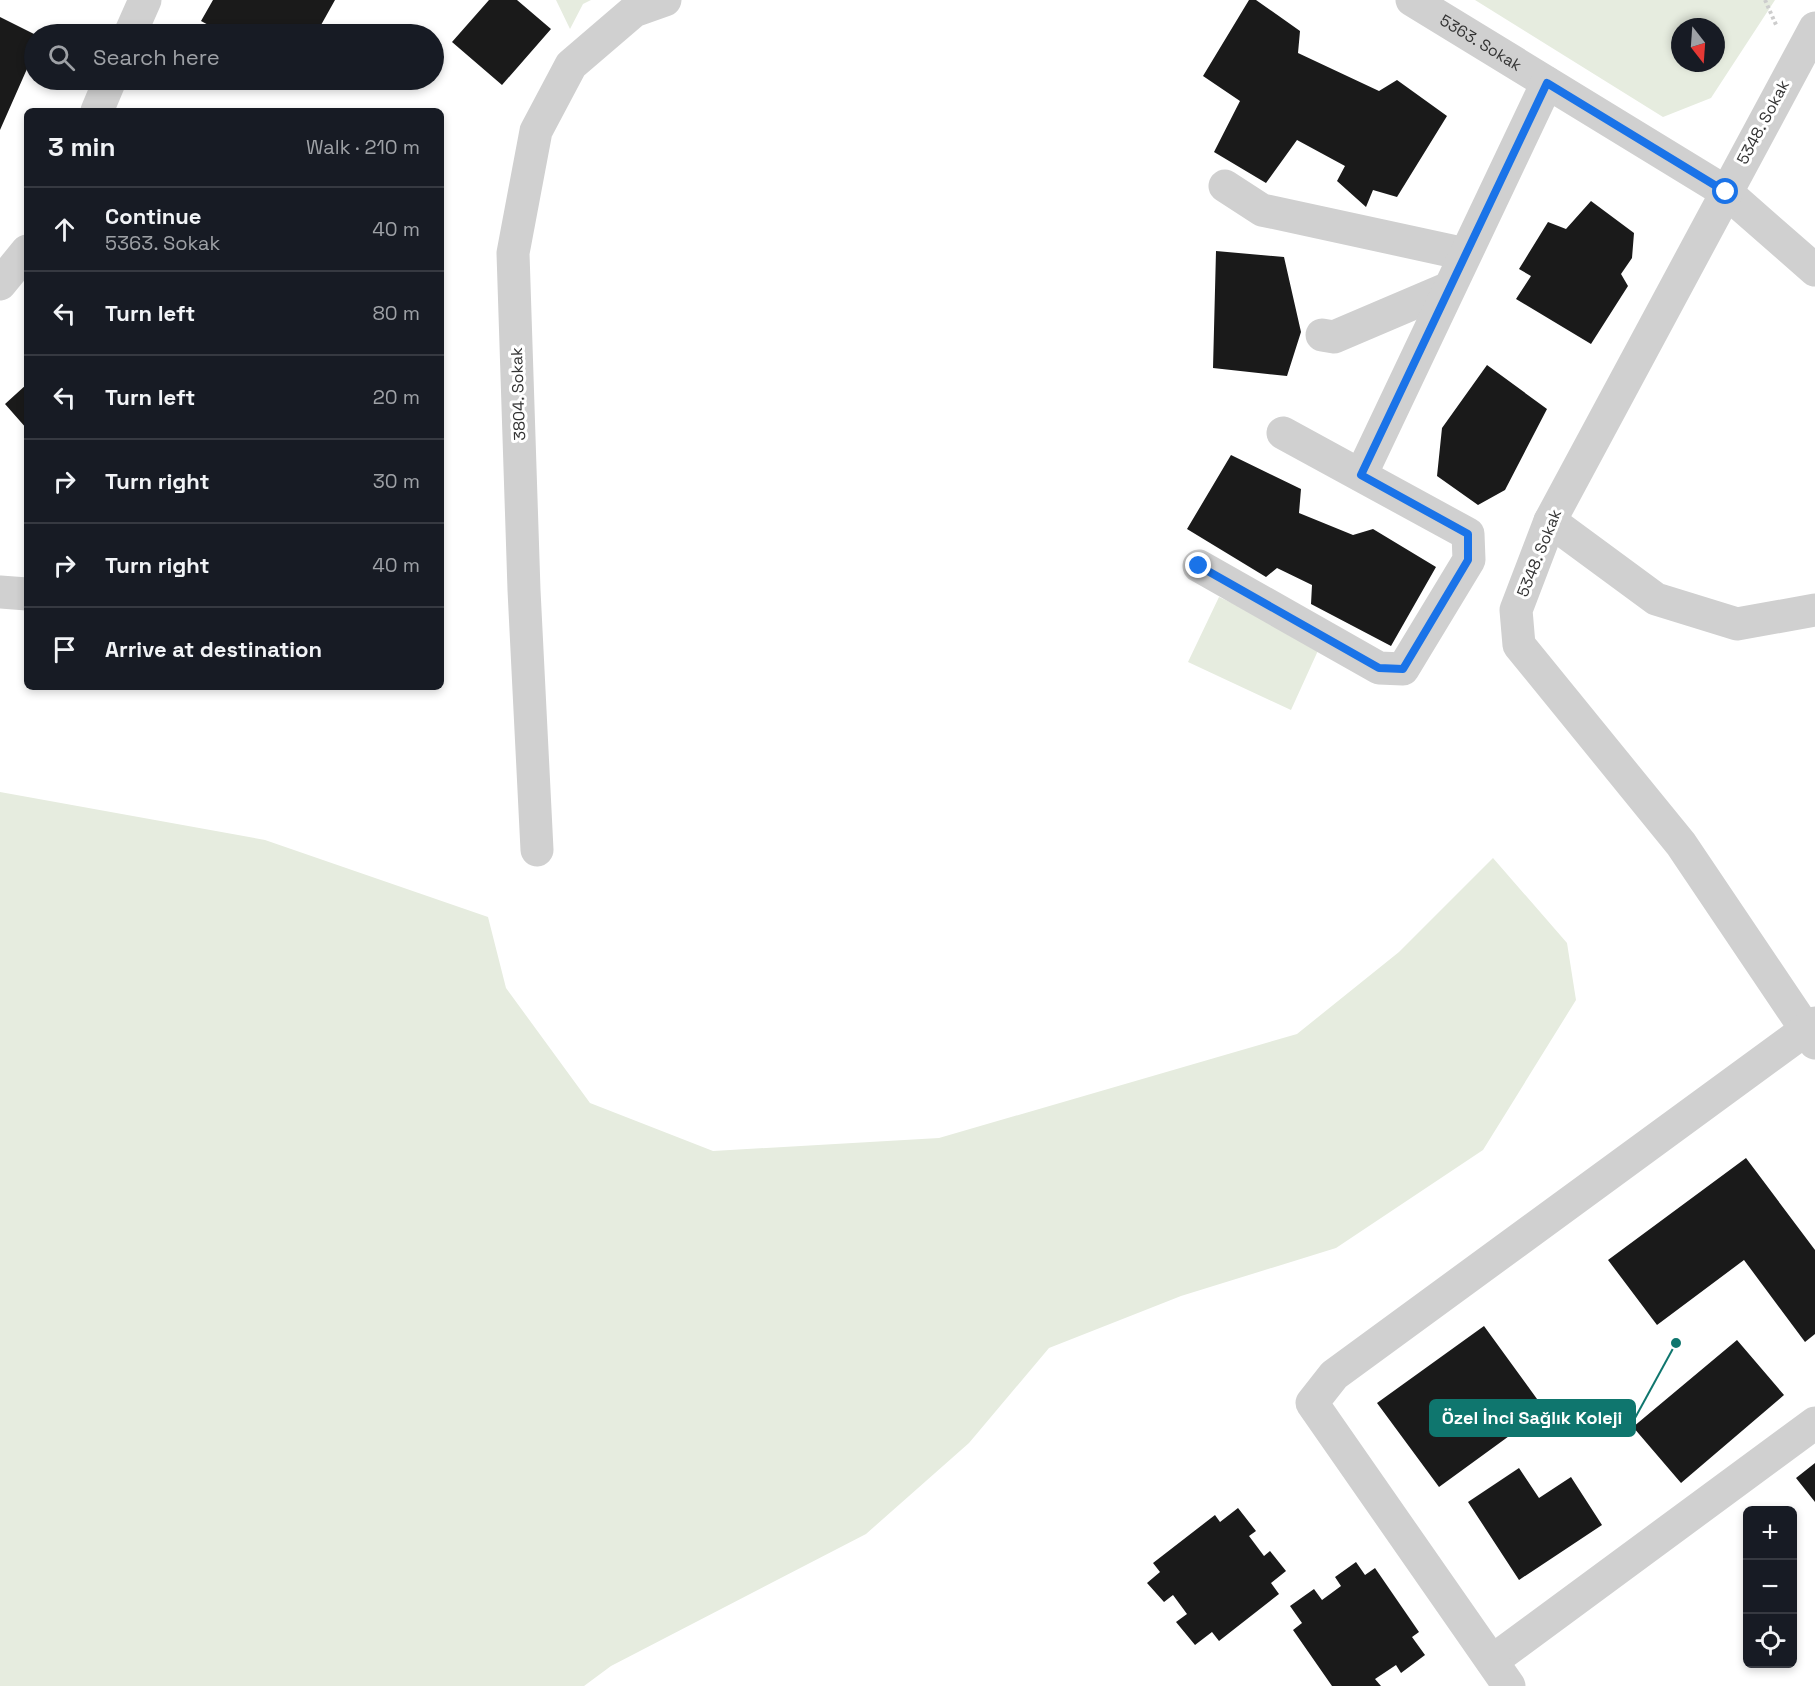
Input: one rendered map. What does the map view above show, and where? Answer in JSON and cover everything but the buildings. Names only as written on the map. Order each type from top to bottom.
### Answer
[{"type":"street","points":[[134,24],[145,0]]},
{"type":"street","name":"3804. Sokak","points":[[537,850],[524,590],[513,253],[536,131],[571,65],[634,11],[665,0]]},
{"type":"street","name":"5363. Sokak","points":[[1412,0],[1726,192],[1815,270]]},
{"type":"street","name":"5348. Sokak","points":[[1812,1032],[1681,844],[1519,645],[1515,610],[1550,521],[1815,28]]},
{"type":"street","points":[[1361,475],[1547,83]]},
{"type":"street","points":[[98,108],[106,90]]},
{"type":"street","points":[[1225,186],[1262,210],[1465,254]]},
{"type":"street","points":[[0,284],[24,255]]},
{"type":"street","points":[[1322,335],[1334,336],[1449,288]]},
{"type":"street","points":[[1199,566],[1379,668],[1403,669],[1468,560],[1468,534],[1283,434]]},
{"type":"street","points":[[1550,521],[1656,599],[1737,624],[1815,610]]},
{"type":"street","points":[[0,592],[24,594]]},
{"type":"street","points":[[1812,1032],[1334,1375],[1312,1403],[1501,1673],[1815,1423]]},
{"type":"shaded area","points":[[556,0],[591,0],[583,4],[570,29]]},
{"type":"shaded area","points":[[1475,0],[1775,0],[1711,98],[1663,117]]},
{"type":"shaded area","points":[[1219,597],[1321,644],[1291,710],[1188,662]]},
{"type":"shaded area","points":[[0,792],[265,840],[488,917],[506,988],[590,1103],[713,1151],[939,1138],[1297,1034],[1399,952],[1493,858],[1567,943],[1576,1000],[1483,1150],[1336,1248],[1181,1296],[1049,1348],[969,1443],[866,1534],[611,1666],[584,1686],[0,1686]]},
{"type":"place","name":"Özel İnci Sağlık Koleji","points":[[1676,1343]]},
{"type":"route","points":[[1199,566],[1379,668],[1403,669],[1468,560],[1468,534],[1361,475],[1547,83],[1726,192]]}]
